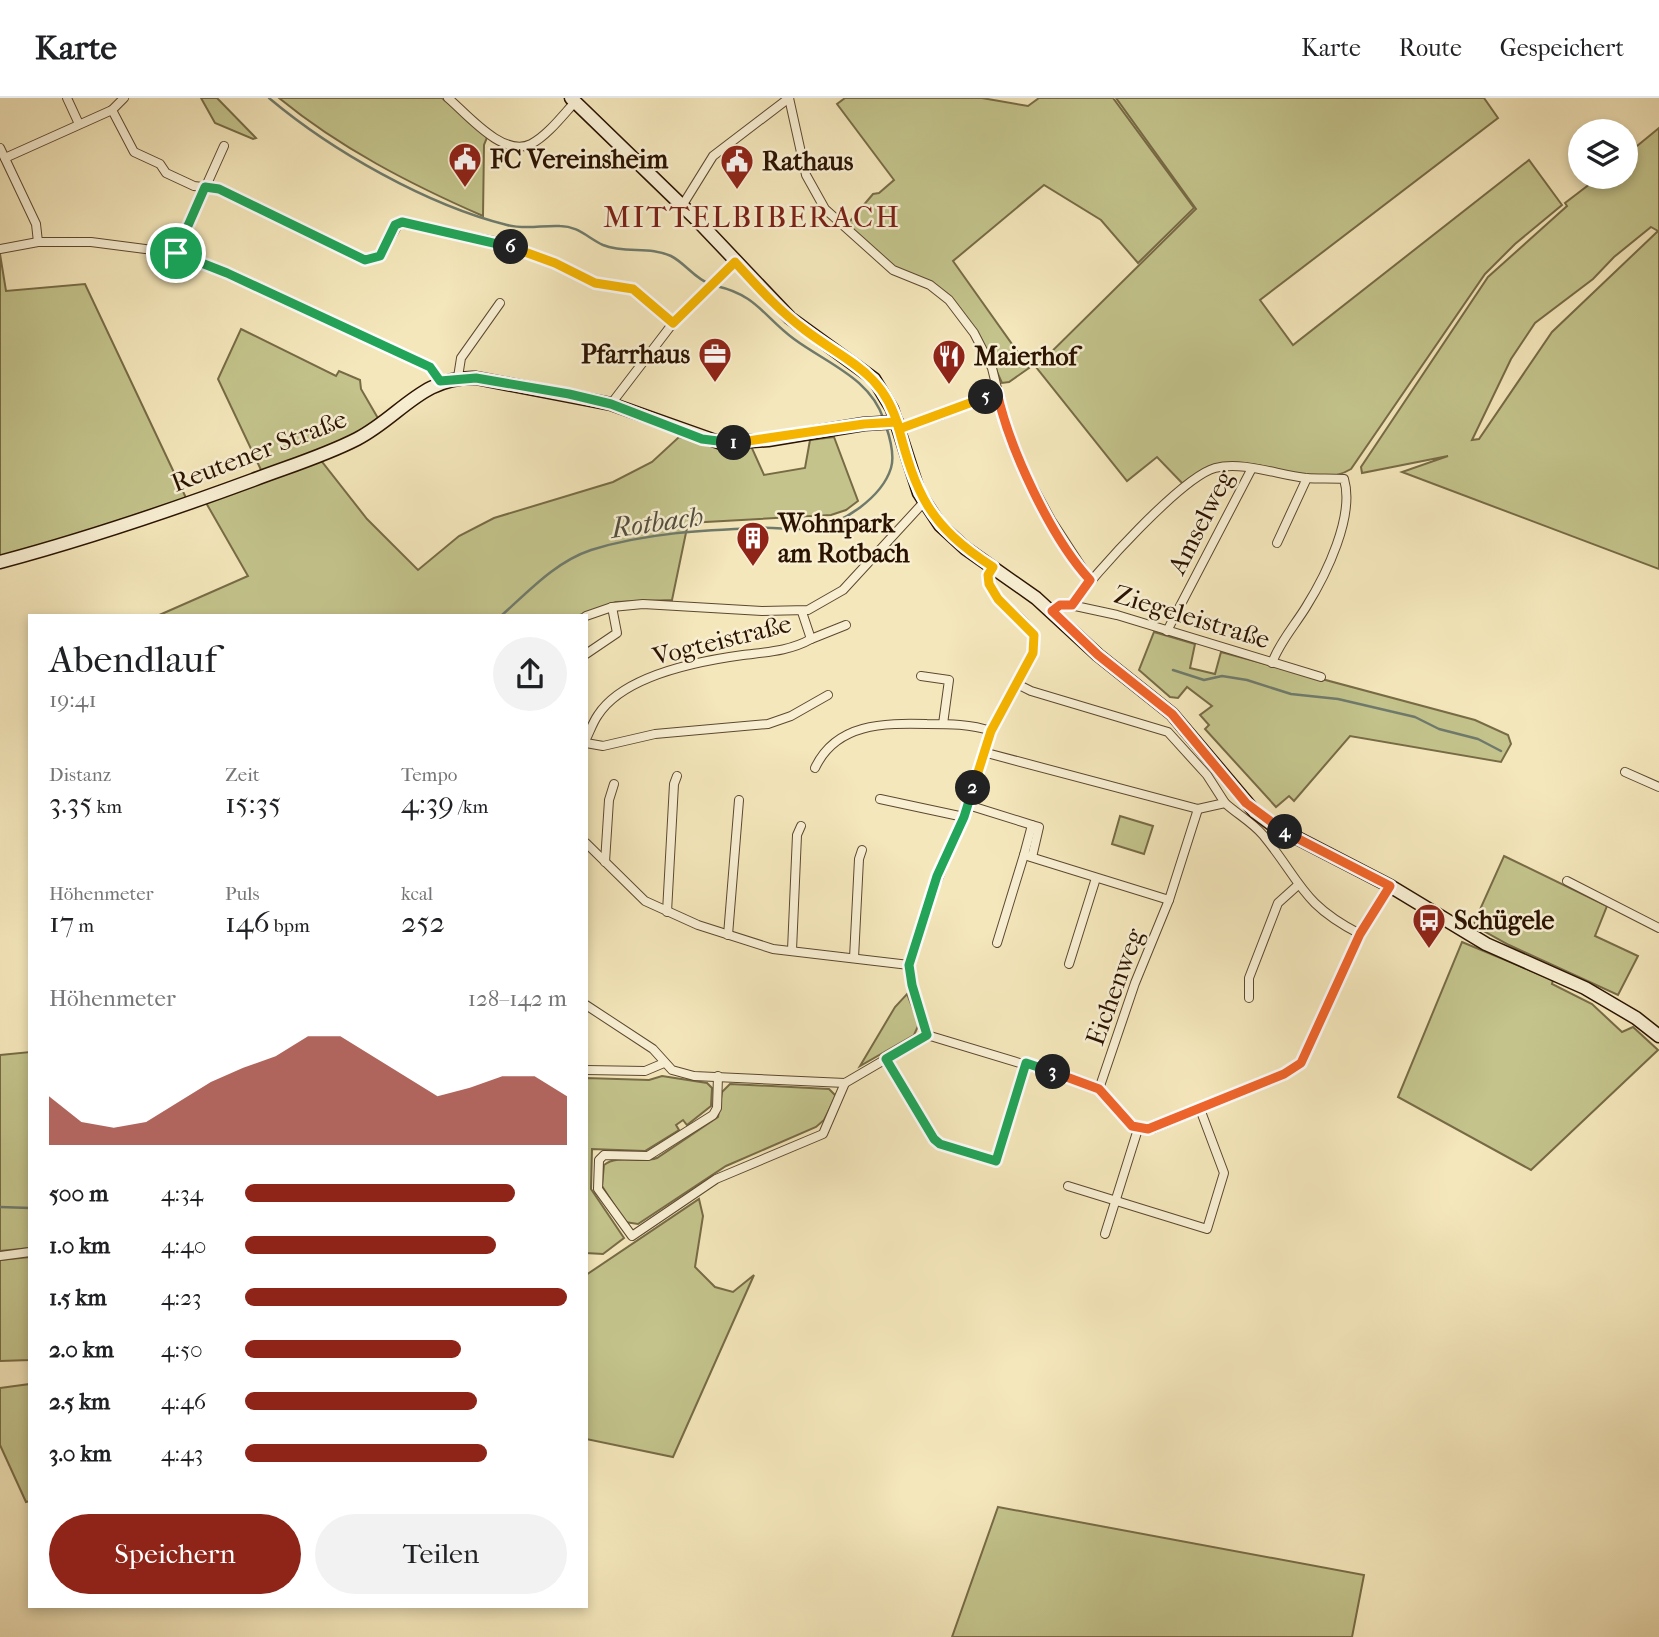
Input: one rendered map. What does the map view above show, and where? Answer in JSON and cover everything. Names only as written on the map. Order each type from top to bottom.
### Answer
[{"type":"street","points":[[67,98],[79,124]]},
{"type":"street","points":[[5,158],[112,110],[124,98]]},
{"type":"street","points":[[448,98],[493,136],[517,146],[532,144],[573,100],[682,206],[794,321],[874,379],[924,502],[949,534],[1052,611],[1098,655],[1172,714],[1255,812],[1284,832],[1390,886],[1462,931],[1585,989],[1636,1017],[1659,1036]]},
{"type":"street","points":[[682,206],[713,156],[789,98],[806,175],[825,209],[893,270],[930,285],[949,300],[981,344],[992,368],[1006,425],[1032,486],[1090,580]]},
{"type":"street","points":[[112,110],[134,152],[160,164],[166,173],[194,186],[219,189],[365,260],[380,256],[395,225],[402,222],[499,242],[555,263],[595,283],[633,289],[673,323]]},
{"type":"street","points":[[176,253],[224,146]]},
{"type":"street","points":[[0,148],[36,224],[37,242]]},
{"type":"street","points":[[0,250],[37,242],[112,243],[176,253],[227,273],[430,367],[440,381]]},
{"type":"street","points":[[611,404],[673,323],[735,262]]},
{"type":"street","points":[[458,377],[461,358],[500,303]]},
{"type":"street","name":"Reutener Straße","points":[[0,562],[105,532],[357,439],[440,381],[458,377],[476,378],[611,404],[702,439],[730,443],[768,440],[889,420]]},
{"type":"street","points":[[889,420],[942,415],[997,392]]},
{"type":"street","points":[[1072,605],[1090,580],[1138,530],[1203,474],[1224,467],[1307,478],[1344,479],[1348,503],[1344,521],[1312,597],[1272,663]]},
{"type":"street","name":"Amselweg","points":[[1167,631],[1251,470]]},
{"type":"street","points":[[1277,543],[1307,478]]},
{"type":"street","points":[[588,615],[612,607],[660,604],[802,612],[843,590],[924,502]]},
{"type":"street","points":[[927,1035],[909,965],[937,876],[964,817],[991,731],[1033,653],[1034,635],[991,589],[988,575],[993,567]]},
{"type":"street","name":"Ziegeleistraße","points":[[1052,611],[1060,605],[1072,605],[1321,677]]},
{"type":"street","points":[[588,653],[617,633],[612,607]]},
{"type":"street","name":"Vogteistraße","points":[[802,612],[811,639]]},
{"type":"street","name":"Vogteistraße","points":[[588,736],[597,716],[607,704],[636,684],[703,661],[787,648],[846,625]]},
{"type":"street","points":[[921,676],[949,680],[943,724]]},
{"type":"street","points":[[1017,684],[1031,691],[1168,732],[1208,775],[1225,803],[1262,834],[1297,885],[1323,913],[1360,934]]},
{"type":"street","name":"Vogteistraße","points":[[588,742],[603,746],[667,732],[768,724],[791,716],[828,695]]},
{"type":"street","points":[[815,768],[832,744],[864,727],[892,723],[943,724],[991,731]]},
{"type":"street","points":[[984,752],[1198,809],[1225,803]]},
{"type":"street","points":[[1625,772],[1659,787]]},
{"type":"street","points":[[667,912],[677,776]]},
{"type":"street","points":[[605,862],[609,800],[614,784]]},
{"type":"street","points":[[880,799],[964,817]]},
{"type":"street","points":[[727,935],[739,800]]},
{"type":"street","points":[[968,805],[1032,825],[1028,856],[997,943]]},
{"type":"street","name":"Eichenweg","points":[[1099,1089],[1135,984],[1169,900],[1198,809]]},
{"type":"street","points":[[792,950],[797,835],[801,826]]},
{"type":"street","points":[[588,845],[635,893],[667,912],[727,935],[773,949],[909,965]]},
{"type":"street","points":[[854,958],[859,859],[862,850]]},
{"type":"street","points":[[1028,856],[1169,900]]},
{"type":"street","points":[[1069,964],[1096,878]]},
{"type":"street","points":[[1567,881],[1659,928]]},
{"type":"street","points":[[1249,999],[1248,978],[1278,903],[1297,885]]},
{"type":"street","points":[[588,1006],[653,1049],[664,1063],[683,1074],[845,1083],[927,1035],[1026,1063],[1099,1089],[1128,1123],[1138,1129],[1153,1129],[1284,1074],[1301,1063],[1360,934],[1390,886]]},
{"type":"street","points":[[886,1059],[934,1139],[940,1144],[996,1161],[1026,1063]]},
{"type":"street","points":[[588,1070],[645,1071],[664,1063]]},
{"type":"street","points":[[718,1076],[717,1108],[713,1115],[654,1154],[604,1155],[599,1160],[598,1189],[632,1236],[716,1179],[823,1134],[845,1083]]},
{"type":"street","points":[[1068,1186],[1206,1229],[1224,1173],[1200,1109]]},
{"type":"street","points":[[1105,1234],[1138,1129]]},
{"type":"street","points":[[0,1255],[28,1252]]},
{"type":"green space","points":[[201,98],[217,98],[256,138],[215,123]]},
{"type":"green space","points":[[279,98],[442,98],[488,135],[484,145],[483,216],[376,164],[326,133]]},
{"type":"green space","points":[[845,98],[982,98],[1028,106],[1039,98],[1113,98],[1194,208],[1138,263],[1101,220],[1044,185],[953,261],[1029,368],[1009,382],[1002,383],[989,354],[951,299],[894,268],[846,226],[873,194],[879,193],[894,180],[837,104]]},
{"type":"green space","points":[[1116,98],[1484,98],[1498,118],[1260,300],[1293,345],[1529,160],[1562,205],[1515,244],[1485,274],[1351,469],[1338,475],[1323,477],[1234,463],[1215,469],[1184,485],[1157,457],[1127,481],[1036,367],[1196,209]]},
{"type":"green space","points":[[1659,128],[1659,569],[1402,472],[1448,456],[1362,473],[1361,467],[1488,277],[1567,206],[1565,203],[1583,189],[1638,189],[1638,145]],"holes":[[[1651,227],[1658,231],[1552,332],[1479,439],[1472,440],[1511,359],[1535,323],[1593,279],[1614,257]]]},
{"type":"green space","points":[[0,254],[6,291],[85,284],[187,500],[0,558]]},
{"type":"green space","points":[[241,329],[336,376],[339,371],[360,380],[361,389],[379,420],[355,436],[262,472],[218,379]]},
{"type":"green space","points":[[679,437],[720,446],[751,446],[764,475],[805,468],[810,440],[834,437],[858,501],[846,510],[831,515],[688,523],[672,600],[616,602],[583,614],[162,614],[248,576],[205,501],[319,458],[367,519],[418,570],[459,536],[494,518],[613,482],[652,462]]},
{"type":"green space","points":[[1154,632],[1195,644],[1190,668],[1215,674],[1221,652],[1475,720],[1508,735],[1511,744],[1501,762],[1350,736],[1294,801],[1289,796],[1276,807],[1205,729],[1209,725],[1200,715],[1212,706],[1187,687],[1178,698],[1170,697],[1139,670]]},
{"type":"green space","points":[[1120,816],[1153,826],[1144,854],[1112,844]]},
{"type":"green space","points":[[1504,856],[1607,906],[1595,936],[1638,956],[1618,995],[1509,945],[1473,925]]},
{"type":"green space","points":[[1462,942],[1553,980],[1552,984],[1592,1004],[1622,1032],[1633,1027],[1658,1050],[1531,1170],[1398,1097]]},
{"type":"green space","points":[[907,994],[919,1024],[914,1035],[860,1066],[895,1007]]},
{"type":"green space","points":[[28,1052],[28,1248],[0,1251],[0,1055]]},
{"type":"green space","points":[[662,1076],[707,1083],[712,1088],[711,1106],[687,1125],[683,1120],[676,1125],[679,1130],[645,1151],[592,1149],[591,1189],[624,1238],[603,1254],[588,1253],[588,1078],[649,1080]]},
{"type":"green space","points":[[730,1084],[829,1089],[836,1096],[824,1120],[816,1127],[726,1166],[638,1224],[625,1222],[602,1186],[604,1165],[616,1160],[657,1158],[718,1117],[722,1092]]},
{"type":"green space","points":[[699,1199],[703,1216],[695,1267],[715,1287],[733,1292],[754,1275],[673,1457],[588,1439],[588,1274]]},
{"type":"green space","points":[[28,1257],[28,1360],[0,1361],[0,1260]]},
{"type":"green space","points":[[28,1384],[26,1502],[0,1445],[0,1388]]},
{"type":"green space","points":[[998,1507],[1364,1575],[1352,1637],[952,1637]]},
{"type":"waterway","name":"Rotbach","points":[[269,98],[351,156],[445,204],[507,225],[566,227],[578,230],[611,248],[663,253],[676,259],[710,284]]},
{"type":"waterway","name":"Rotbach","points":[[716,286],[751,301],[794,339],[847,373],[869,393],[884,420]]},
{"type":"waterway","name":"Rotbach","points":[[503,614],[566,562],[611,544],[675,533],[760,528],[807,529],[837,521],[870,499],[886,479],[892,458],[886,426]]},
{"type":"waterway","points":[[1173,670],[1204,680],[1222,676],[1247,680],[1291,694],[1338,699],[1415,717],[1439,729],[1478,739],[1501,751]]},
{"type":"waterway","name":"Rotbach","points":[[0,1207],[28,1208]]},
{"type":"place","name":"FC Vereinsheim","points":[[465,189]]},
{"type":"place","name":"Rathaus","points":[[737,191]]},
{"type":"place","name":"Pfarrhaus","points":[[715,384]]},
{"type":"place","name":"Maierhof","points":[[949,386]]},
{"type":"place","name":"Wohnpark am Rotbach","points":[[753,568]]},
{"type":"place","name":"Schügele","points":[[1429,950]]},
{"type":"district","name":"MITTELBIBERACH","points":[[752,217]]},
{"type":"route","points":[[176,253],[205,187],[219,189],[369,261],[380,256],[395,225],[402,222],[499,242],[555,263],[595,283],[633,289],[673,323],[735,262],[774,303],[807,332],[874,379],[888,399],[897,422],[899,429],[997,392],[1006,425],[1032,486],[1078,565],[1090,580],[1072,605],[1060,605],[1052,611],[1098,655],[1172,714],[1255,812],[1284,832],[1390,886],[1360,934],[1301,1063],[1284,1074],[1153,1129],[1143,1130],[1128,1123],[1099,1089],[1026,1063],[996,1161],[940,1144],[934,1139],[886,1059],[927,1035],[909,965],[937,876],[964,817],[991,731],[1033,653],[1035,640],[1028,626],[998,599],[991,589],[988,575],[993,567],[965,548],[931,513],[912,476],[897,422],[890,425],[864,424],[738,444],[721,443],[702,439],[611,404],[569,394],[476,378],[458,377],[440,381],[430,367],[227,273],[176,253]]}]
